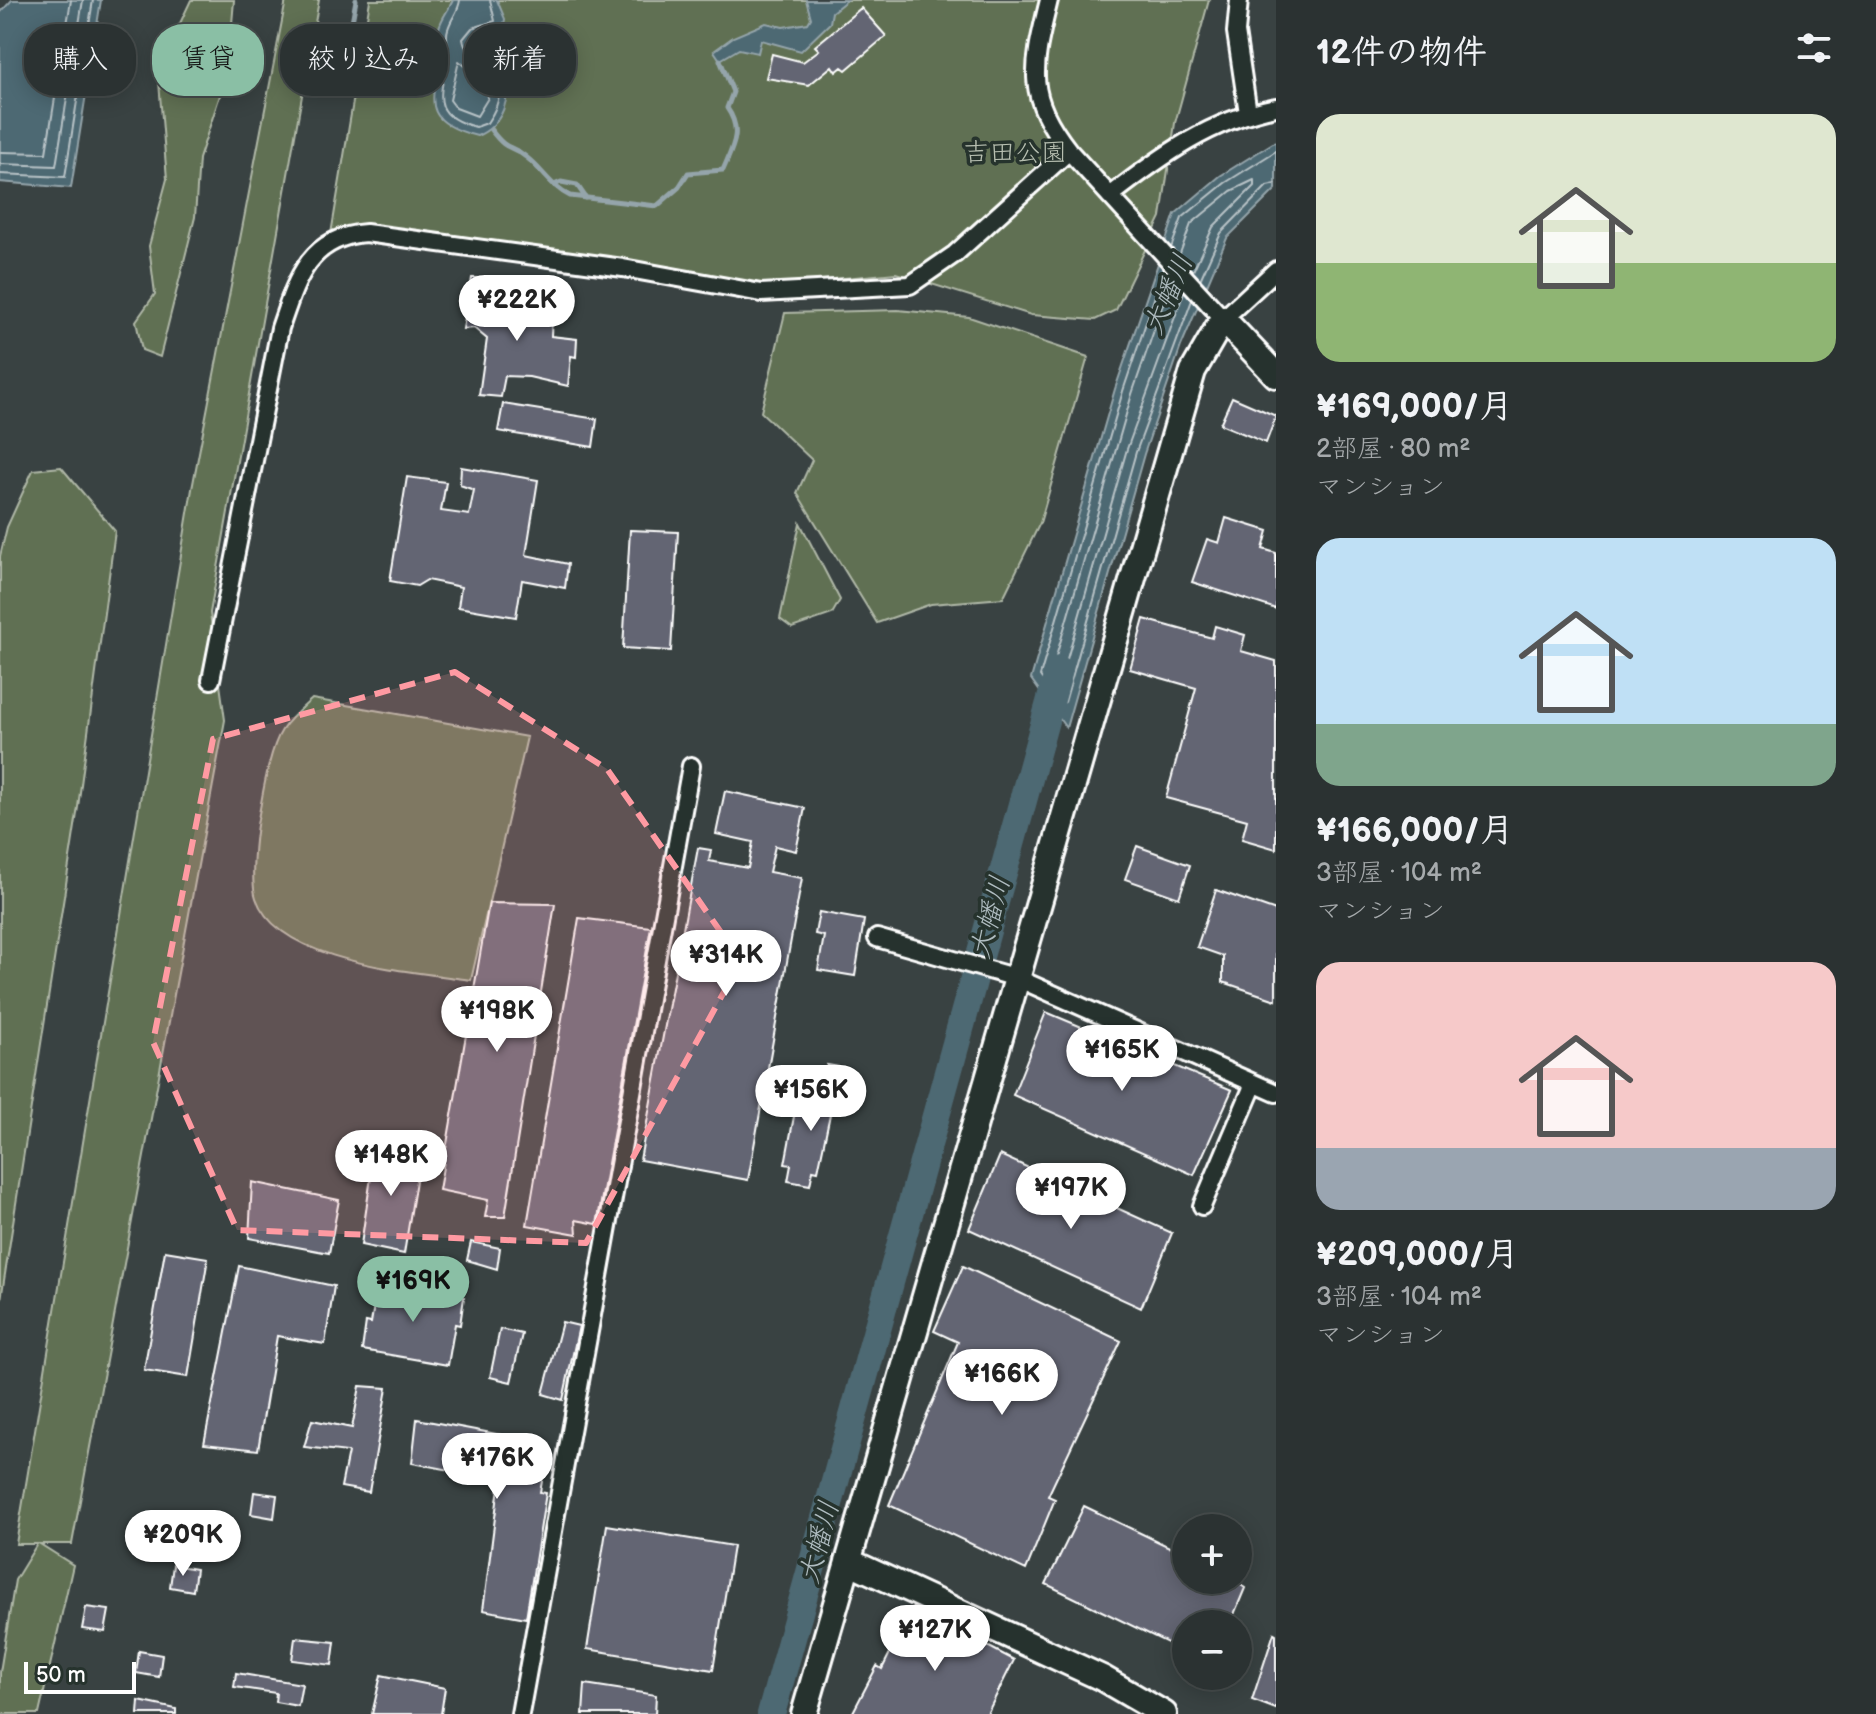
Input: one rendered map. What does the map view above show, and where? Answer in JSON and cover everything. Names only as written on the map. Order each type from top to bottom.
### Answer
[{"type":"street","points":[[1049,0],[1034,63],[1036,87],[1047,122],[1069,151],[1199,295],[1276,375]]},
{"type":"street","points":[[1239,0],[1236,32],[1248,113]]},
{"type":"street","points":[[1110,196],[1155,161],[1201,132],[1248,113],[1276,107]]},
{"type":"street","points":[[211,680],[280,328],[297,277],[315,253],[346,234],[366,233],[623,268],[761,293],[910,285],[955,254],[1069,151]]},
{"type":"street","points":[[804,1714],[1008,976],[1175,423],[1193,371],[1223,319],[1276,270]]},
{"type":"street","points":[[520,1714],[691,766]]},
{"type":"street","points":[[877,938],[1008,976],[1253,1086],[1276,1093]]},
{"type":"street","points":[[1202,1206],[1253,1086]]},
{"type":"street","points":[[848,1561],[1102,1678],[1164,1714]]},
{"type":"highlighted area","points":[[455,672],[607,769],[741,961],[586,1243],[237,1230],[153,1042],[213,739]]},
{"type":"green space","points":[[191,0],[234,0],[232,24],[180,24]]},
{"type":"green space","points":[[286,0],[319,0],[315,24],[281,24]]},
{"type":"green space","name":"吉田公園","points":[[370,0],[1209,0],[1175,123],[1161,217],[1116,310],[1095,320],[1031,315],[896,273],[772,285],[331,234],[354,96],[448,96],[448,24],[366,24]]},
{"type":"green space","points":[[280,31],[280,96],[302,96],[210,613],[225,720],[72,1544],[40,1544],[73,1565],[39,1714],[0,1714],[0,1672],[15,1580],[37,1544],[16,1544],[192,489]]},
{"type":"green space","points":[[160,96],[220,96],[199,159],[195,217],[160,357],[142,350],[136,321],[155,294],[149,246],[167,179]]},
{"type":"green space","points":[[898,310],[969,317],[1088,357],[1040,523],[1003,598],[931,604],[877,623],[797,493],[812,460],[761,412],[785,313]]},
{"type":"green space","points":[[61,467],[115,531],[78,807],[0,1306],[0,556],[7,527],[33,470]]},
{"type":"green space","points":[[800,523],[840,600],[832,614],[792,628],[780,619]]},
{"type":"green space","points":[[312,699],[527,737],[471,980],[384,968],[319,951],[291,937],[269,920],[256,898],[254,847],[270,760],[282,730]]},
{"type":"water","points":[[12,0],[101,0],[97,24],[24,24],[24,96],[86,96],[71,188],[0,182],[0,13]]},
{"type":"water","points":[[453,0],[497,0],[505,19],[504,24],[464,24],[464,96],[506,96],[499,118],[477,136],[446,123],[434,107],[433,96],[448,96],[448,24],[440,24]]},
{"type":"water","points":[[806,0],[847,0],[832,12],[830,23],[801,51],[761,40],[758,53],[739,49],[720,60],[714,51],[733,37],[766,23],[783,27],[808,23],[811,18]]},
{"type":"water","points":[[1276,141],[1276,189],[1227,238],[1181,346],[1144,454],[1066,728],[1031,679],[1115,389],[1175,214],[1220,176]]},
{"type":"building","points":[[861,8],[886,36],[846,70],[842,67],[836,72],[832,66],[809,85],[766,78],[772,54],[803,62],[819,50],[815,46]]},
{"type":"building","points":[[472,278],[485,278],[482,300],[552,315],[551,336],[577,339],[576,357],[571,356],[568,386],[529,377],[505,376],[501,397],[479,395],[487,339],[474,328],[463,329]]},
{"type":"building","points":[[1232,397],[1276,416],[1266,443],[1220,424]]},
{"type":"building","points":[[503,404],[597,419],[593,447],[498,431]]},
{"type":"building","points":[[461,467],[538,480],[526,555],[568,564],[565,588],[522,580],[516,617],[458,607],[461,587],[427,580],[417,586],[390,581],[407,477],[446,482],[441,511],[469,515],[474,490],[460,485]]},
{"type":"building","points":[[1226,518],[1268,531],[1263,549],[1276,553],[1276,609],[1192,582],[1207,539],[1219,543]]},
{"type":"building","points":[[630,530],[678,532],[671,651],[623,648]]},
{"type":"building","points":[[1144,619],[1212,638],[1215,626],[1245,635],[1241,651],[1276,661],[1276,849],[1242,839],[1247,820],[1166,798],[1196,688],[1130,669]]},
{"type":"building","points":[[725,791],[805,808],[796,851],[775,846],[769,872],[802,878],[748,1180],[640,1160],[698,848],[711,850],[709,861],[748,868],[753,842],[716,834]]},
{"type":"building","points":[[1137,846],[1190,865],[1179,898],[1125,879]]},
{"type":"building","points":[[1216,890],[1276,911],[1276,1000],[1223,982],[1223,956],[1197,947]]},
{"type":"building","points":[[489,903],[555,904],[505,1217],[485,1217],[488,1200],[439,1190]]},
{"type":"building","points":[[819,912],[864,920],[855,976],[818,970],[824,936],[815,934]]},
{"type":"building","points":[[579,918],[651,927],[597,1224],[576,1220],[577,1234],[527,1225]]},
{"type":"building","points":[[1046,1012],[1232,1090],[1194,1175],[1013,1095]]},
{"type":"building","points":[[827,1065],[840,1067],[818,1171],[813,1170],[810,1185],[788,1181],[791,1165],[785,1164],[795,1111],[816,1116]]},
{"type":"building","points":[[376,1143],[421,1150],[404,1254],[361,1245]]},
{"type":"building","points":[[1000,1155],[1172,1233],[1141,1308],[969,1229]]},
{"type":"building","points":[[252,1182],[339,1200],[329,1253],[249,1238]]},
{"type":"building","points":[[471,1242],[500,1248],[497,1269],[467,1260]]},
{"type":"building","points":[[165,1251],[208,1258],[188,1377],[144,1370]]},
{"type":"building","points":[[239,1266],[334,1286],[325,1344],[277,1336],[258,1450],[204,1444]]},
{"type":"building","points":[[963,1266],[1121,1341],[1048,1496],[1055,1499],[1026,1570],[889,1505],[958,1342],[934,1331]]},
{"type":"building","points":[[378,1282],[464,1297],[460,1325],[455,1324],[448,1365],[362,1350],[366,1322],[371,1323]]},
{"type":"building","points":[[562,1322],[579,1326],[563,1400],[543,1394]]},
{"type":"building","points":[[500,1329],[522,1334],[511,1382],[490,1377]]},
{"type":"building","points":[[360,1386],[387,1388],[369,1492],[341,1487],[348,1452],[304,1447],[312,1420],[352,1428]]},
{"type":"building","points":[[417,1419],[549,1444],[540,1492],[546,1493],[526,1618],[483,1610],[500,1479],[412,1463]]},
{"type":"building","points":[[254,1492],[277,1495],[274,1518],[251,1514]]},
{"type":"building","points":[[1084,1506],[1172,1548],[1172,1594],[1242,1594],[1236,1610],[1172,1610],[1172,1645],[1046,1584]]},
{"type":"building","points":[[607,1525],[733,1546],[713,1670],[587,1649]]},
{"type":"building","points":[[173,1565],[196,1569],[193,1591],[170,1587]]},
{"type":"building","points":[[86,1607],[109,1610],[105,1632],[82,1629]]},
{"type":"building","points":[[913,1607],[1014,1660],[987,1714],[852,1714],[877,1666],[882,1669]]},
{"type":"building","points":[[1276,1634],[1276,1709],[1252,1700]]},
{"type":"building","points":[[295,1638],[335,1642],[332,1665],[292,1660]]},
{"type":"building","points":[[139,1651],[162,1655],[159,1677],[136,1673]]},
{"type":"building","points":[[236,1673],[302,1684],[298,1706],[275,1702],[276,1693],[234,1687]]},
{"type":"building","points":[[381,1675],[445,1688],[441,1714],[372,1714]]},
{"type":"building","points":[[585,1684],[656,1695],[655,1714],[583,1714]]},
{"type":"building","points":[[139,1701],[176,1709],[176,1714],[138,1714]]},
{"type":"waterway","points":[[352,24],[356,0]]},
{"type":"waterway","points":[[491,130],[570,196],[657,206],[679,187],[688,173],[723,170],[733,146],[735,124],[727,108],[733,92],[720,60]]},
{"type":"waterway","points":[[554,185],[561,182],[577,185],[586,198]]},
{"type":"waterway","name":"大幡川","points":[[771,1714],[1059,670]]}]
